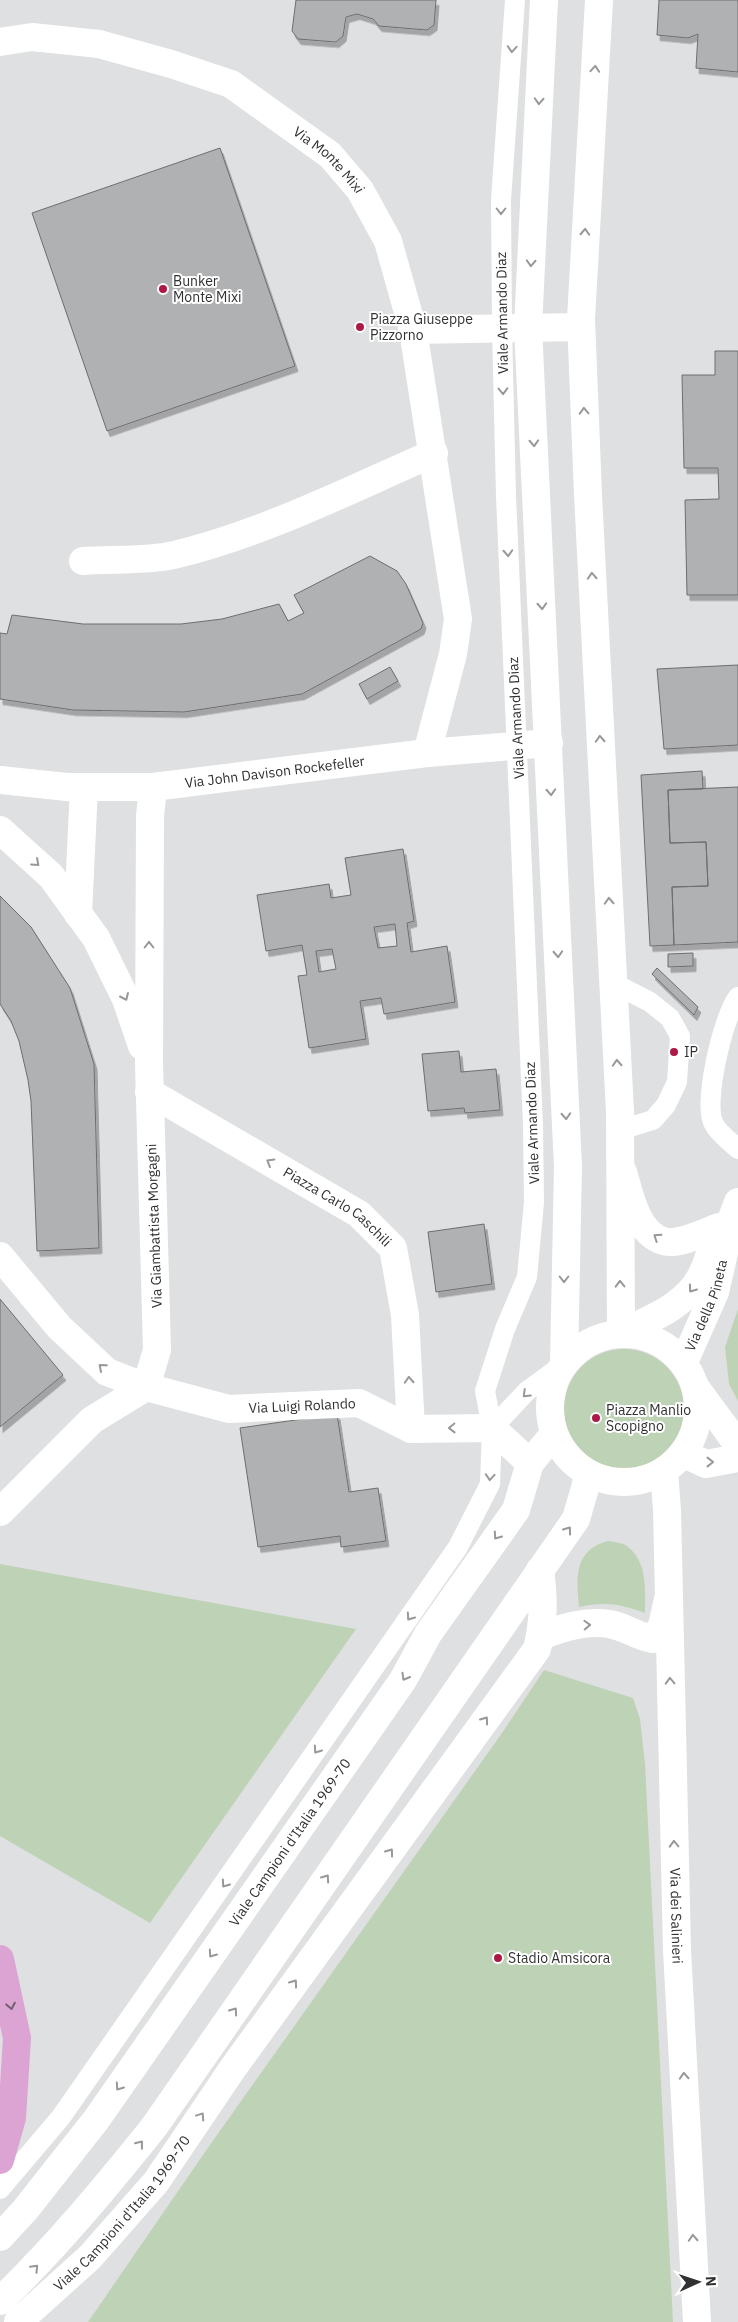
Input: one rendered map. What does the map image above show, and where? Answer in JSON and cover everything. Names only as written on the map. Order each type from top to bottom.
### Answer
[{"type":"highway","points":[[0,1959],[17,2038],[12,2118],[0,2160]]},
{"type":"street","name":"Viale Armando Diaz","points":[[544,0],[515,327],[549,743],[568,1167],[564,1364]]},
{"type":"street","points":[[599,0],[581,327],[620,1130],[621,1333]]},
{"type":"street","name":"Via Monte Mixi","points":[[0,42],[32,37],[99,44],[171,64],[231,84],[330,156],[360,190],[388,241],[413,330]]},
{"type":"street","points":[[426,753],[453,654],[458,619],[434,453],[413,330],[581,327]]},
{"type":"street","points":[[83,561],[172,555],[212,543],[324,502],[434,453]]},
{"type":"street","name":"Via John Davison Rockefeller","points":[[0,780],[84,787],[153,788],[426,753],[549,743]]},
{"type":"street","points":[[78,914],[84,787]]},
{"type":"street","name":"Via Giambattista Morgagni","points":[[146,1387],[158,1350],[148,1064],[150,816],[153,788]]},
{"type":"street","name":"Via Giambattista Morgagni","points":[[0,830],[52,876],[96,938],[126,999],[148,1064]]},
{"type":"street","name":"Piazza Carlo Caschili","points":[[149,1092],[359,1214],[393,1248],[405,1315],[411,1429]]},
{"type":"street","points":[[620,1160],[639,1218],[652,1234],[664,1242],[686,1239],[730,1216]]},
{"type":"street","name":"Via della Pineta","points":[[621,1333],[658,1315],[687,1296],[701,1276],[730,1216]]},
{"type":"street","name":"Via della Pineta","points":[[684,1362],[715,1292],[730,1216]]},
{"type":"street","name":"Via Luigi Rolando","points":[[0,1256],[59,1327],[107,1372],[146,1387],[229,1409],[360,1403],[411,1429],[492,1428]]},
{"type":"street","points":[[696,1388],[698,1417],[690,1443],[674,1462],[632,1482],[611,1482],[589,1474],[566,1455],[554,1434],[550,1410],[553,1386],[564,1364],[582,1346],[607,1335],[621,1333],[645,1336],[662,1343],[684,1362],[696,1388],[738,1446]]},
{"type":"street","points":[[0,1512],[92,1420],[146,1387]]},
{"type":"street","points":[[492,1428],[530,1464]]},
{"type":"street","name":"Viale Campioni d'Italia 1969-70","points":[[0,2237],[25,2210],[96,2120],[403,1680],[428,1634],[516,1510],[530,1464],[554,1434]]},
{"type":"street","points":[[674,1462],[706,1464],[738,1458]]},
{"type":"street","name":"Via dei Salinieri","points":[[674,1462],[667,1510],[677,1950],[697,2322]]},
{"type":"street","name":"Viale Campioni d'Italia 1969-70","points":[[0,2302],[36,2267],[96,2200],[154,2126],[576,1519],[589,1474]]},
{"type":"street","name":"Viale Campioni d'Italia 1969-70","points":[[18,2322],[90,2257],[156,2182],[233,2068],[537,1649],[544,1620],[544,1596],[540,1570]]},
{"type":"street","points":[[540,1636],[568,1625],[609,1624],[644,1638],[654,1639],[662,1626],[669,1592]]},
{"type":"lane","name":"Viale Armando Diaz","points":[[0,2189],[67,2109],[458,1547],[490,1484],[492,1428],[485,1391],[505,1329],[527,1277],[534,1202],[533,1125],[506,496],[515,327],[501,200],[515,0]]},
{"type":"lane","points":[[613,983],[650,1002],[670,1018],[680,1036],[677,1082],[666,1105],[653,1120],[620,1130]]},
{"type":"lane","points":[[738,997],[726,1024],[717,1055],[710,1098],[713,1124],[738,1150]]},
{"type":"lane","points":[[492,1428],[527,1391],[564,1364]]},
{"type":"green space","points":[[738,1309],[738,1401],[729,1384],[725,1347]]},
{"type":"green space","points":[[624,1349],[636,1350],[647,1354],[657,1359],[666,1367],[674,1376],[679,1386],[683,1397],[683,1421],[679,1432],[674,1442],[666,1451],[657,1459],[647,1464],[636,1468],[624,1469],[612,1468],[601,1464],[591,1459],[582,1451],[574,1442],[569,1432],[565,1421],[564,1409],[565,1397],[569,1386],[574,1376],[582,1367],[591,1359],[601,1354],[612,1350]]},
{"type":"green space","points":[[608,1541],[627,1546],[639,1560],[644,1577],[645,1613],[612,1604],[579,1607],[577,1585],[583,1558],[597,1545]]},
{"type":"green space","points":[[0,1564],[356,1629],[150,1923],[0,1836]]},
{"type":"green space","name":"Stadio Amsicora","points":[[544,1670],[633,1698],[640,1719],[645,1764],[673,2322],[88,2322],[205,2152],[502,1733]]},
{"type":"building","points":[[296,0],[436,0],[434,25],[427,30],[379,26],[373,19],[357,14],[346,17],[343,36],[336,42],[298,39],[292,31]]},
{"type":"building","points":[[659,0],[738,0],[738,72],[696,68],[698,34],[688,38],[657,35]]},
{"type":"building","name":"Bunker Monte Mixi","points":[[220,148],[295,366],[107,431],[32,213]]},
{"type":"building","points":[[715,351],[738,351],[738,595],[687,595],[685,500],[719,499],[718,468],[684,468],[682,375],[715,375]]},
{"type":"building","points":[[370,556],[397,571],[406,584],[423,623],[421,629],[302,694],[184,712],[73,710],[0,699],[0,633],[7,634],[12,615],[83,624],[181,624],[222,619],[279,604],[288,621],[304,613],[294,595]]},
{"type":"building","points":[[738,665],[738,745],[664,749],[657,669]]},
{"type":"building","points":[[390,667],[398,681],[367,699],[359,684]]},
{"type":"building","points":[[702,771],[703,789],[668,790],[670,843],[706,842],[708,886],[672,887],[674,945],[650,946],[641,775]]},
{"type":"building","points":[[738,787],[738,942],[674,945],[672,887],[708,886],[706,842],[670,843],[668,790]]},
{"type":"building","points":[[403,849],[414,921],[407,923],[411,952],[447,946],[455,1002],[384,1014],[381,998],[360,1001],[366,1039],[309,1048],[298,976],[307,975],[302,945],[266,951],[257,895],[329,884],[331,898],[351,895],[345,858]],"holes":[[[395,924],[397,946],[378,948],[374,927]],[[332,949],[336,969],[319,972],[316,951]]]},
{"type":"building","points":[[0,896],[31,927],[70,988],[94,1064],[99,1248],[37,1251],[31,1101],[28,1080],[19,1041],[11,1021],[0,1004]]},
{"type":"building","points":[[693,953],[693,966],[668,967],[668,954]]},
{"type":"building","points":[[657,968],[698,1007],[694,1015],[652,974]]},
{"type":"building","points":[[459,1051],[461,1072],[496,1069],[500,1110],[465,1113],[464,1108],[428,1111],[422,1054]]},
{"type":"building","points":[[484,1224],[492,1284],[436,1292],[428,1232]]},
{"type":"building","points":[[0,1299],[63,1375],[0,1427]]},
{"type":"building","points":[[337,1414],[349,1492],[378,1488],[386,1541],[341,1547],[340,1536],[258,1547],[240,1428]]},
{"type":"place","name":"Bunker Monte Mixi","points":[[163,289]]},
{"type":"place","name":"Piazza Giuseppe Pizzorno","points":[[360,327]]},
{"type":"place","name":"IP","points":[[674,1052]]},
{"type":"place","name":"Piazza Manlio Scopigno","points":[[596,1418]]},
{"type":"place","name":"Stadio Amsicora","points":[[498,1958]]}]
